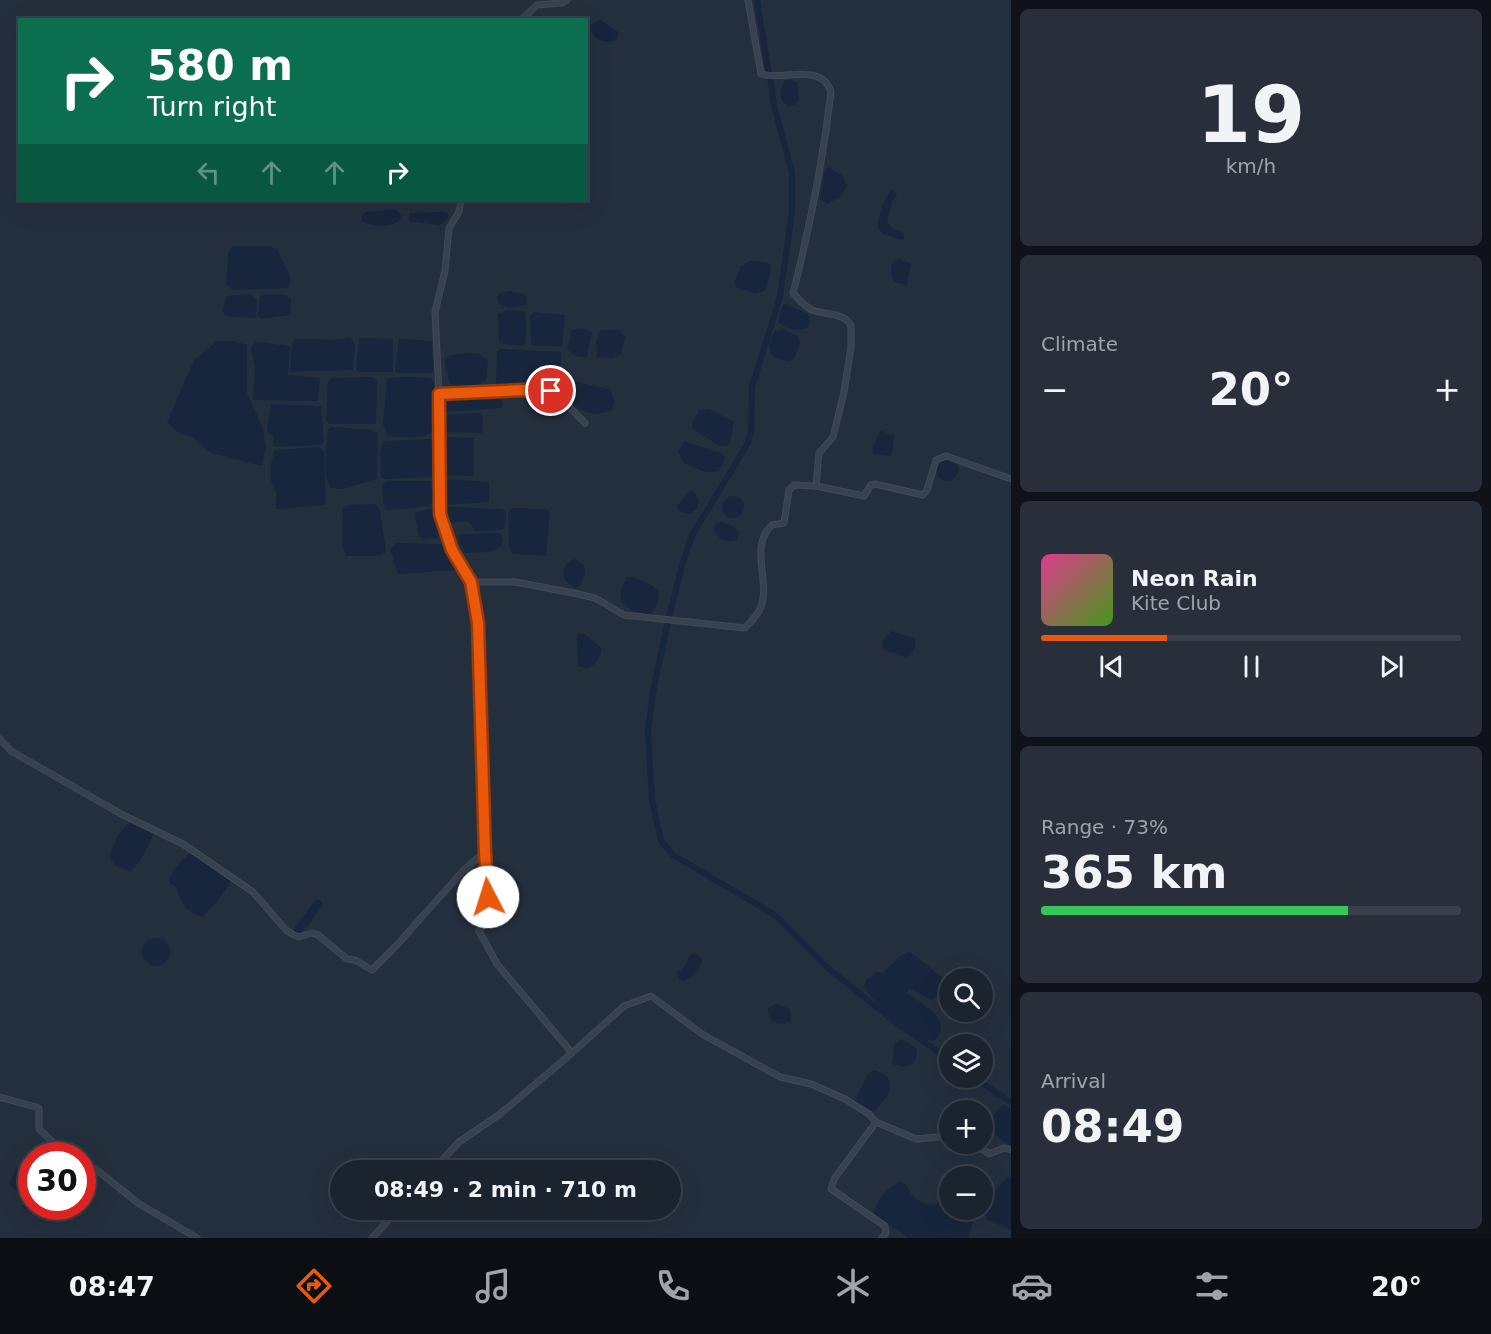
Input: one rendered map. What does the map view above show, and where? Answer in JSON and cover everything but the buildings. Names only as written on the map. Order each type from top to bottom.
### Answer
[{"type":"street","points":[[523,18],[537,4],[561,3],[567,0]]},
{"type":"street","points":[[748,0],[761,74],[771,76],[808,74],[823,79],[829,84],[831,92],[813,212],[793,293],[800,302],[812,310],[844,317],[851,326],[851,347],[844,392],[833,437],[819,453],[816,486]]},
{"type":"street","points":[[462,201],[459,212],[449,228],[445,271],[435,312],[439,394],[440,514],[446,537],[471,582],[478,623],[485,852],[490,908],[487,920],[479,931],[482,939],[520,993],[572,1053]]},
{"type":"street","points":[[439,394],[524,390],[559,392],[564,397],[565,403],[585,423]]},
{"type":"street","points":[[471,582],[516,582],[595,598],[624,615],[745,628],[761,607],[763,587],[760,561],[767,529],[772,525],[784,523],[789,490],[794,485],[816,486],[864,496],[871,485],[875,484],[923,495],[927,490],[936,460],[946,456],[1011,479]]},
{"type":"street","points":[[0,739],[11,751],[123,815],[183,844],[253,892],[286,930],[299,937],[308,933],[318,935],[347,959],[355,960],[372,970],[463,871],[485,852]]},
{"type":"street","points":[[443,1160],[459,1143],[500,1114],[624,1006],[651,996],[702,1034],[780,1077],[811,1084],[845,1099],[869,1114],[876,1122],[916,1138],[939,1137]]},
{"type":"street","points":[[0,1097],[39,1108],[39,1129],[53,1142]]},
{"type":"street","points":[[876,1122],[830,1185],[831,1189],[885,1226],[886,1233],[882,1238]]},
{"type":"street","points":[[993,1152],[1004,1148],[1011,1150]]},
{"type":"street","points":[[96,1169],[138,1203],[197,1238]]},
{"type":"street","points":[[372,1238],[389,1220]]},
{"type":"water","points":[[600,20],[619,33],[617,40],[608,42],[595,37],[590,25]]},
{"type":"water","points":[[790,79],[797,83],[799,99],[795,105],[788,106],[782,101],[780,91],[784,81]]},
{"type":"water","points":[[829,168],[842,175],[847,186],[840,197],[827,204],[820,199],[825,170]]},
{"type":"water","points":[[893,190],[897,195],[892,202],[887,222],[893,229],[904,233],[902,240],[883,234],[878,228],[882,207],[886,197]]},
{"type":"water","points":[[395,209],[401,215],[397,223],[383,226],[364,223],[362,220],[362,215],[366,212]]},
{"type":"water","points":[[443,212],[448,214],[448,219],[440,225],[408,221],[410,213]]},
{"type":"water","points":[[233,246],[269,246],[277,249],[291,278],[288,288],[233,290],[226,283],[229,250]]},
{"type":"water","points":[[898,259],[911,263],[907,285],[895,282],[892,277],[891,265]]},
{"type":"water","points":[[750,261],[766,262],[770,265],[770,276],[766,288],[755,294],[736,287],[735,282],[741,266]]},
{"type":"water","points":[[509,291],[526,295],[527,305],[510,308],[499,304],[497,298],[499,294]]},
{"type":"water","points":[[251,294],[257,299],[256,318],[225,316],[223,310],[226,296]]},
{"type":"water","points":[[283,294],[291,298],[290,315],[260,319],[258,314],[260,295]]},
{"type":"water","points":[[785,304],[808,314],[810,320],[807,328],[792,329],[778,322],[782,306]]},
{"type":"water","points":[[506,310],[524,311],[526,314],[526,343],[523,346],[499,343],[498,314]]},
{"type":"water","points":[[534,312],[565,315],[562,346],[533,346],[530,316]]},
{"type":"water","points":[[581,328],[592,332],[587,357],[576,356],[567,349],[572,330]]},
{"type":"water","points":[[782,329],[798,336],[800,343],[794,359],[788,362],[772,356],[769,346],[774,331]]},
{"type":"water","points":[[601,330],[619,330],[625,337],[621,354],[612,358],[597,357],[596,342]]},
{"type":"water","points":[[349,338],[353,340],[355,346],[353,370],[290,372],[292,343],[296,339]]},
{"type":"water","points":[[359,338],[393,339],[393,372],[359,372],[356,370]]},
{"type":"water","points":[[399,339],[432,341],[433,373],[398,373],[395,371]]},
{"type":"water","points":[[217,341],[234,341],[247,345],[247,393],[263,428],[266,447],[262,466],[211,453],[192,437],[176,431],[167,422],[194,360]]},
{"type":"water","points":[[256,342],[290,346],[288,375],[320,378],[318,401],[253,400],[255,371],[251,347]]},
{"type":"water","points":[[501,349],[561,352],[561,384],[553,388],[501,387],[496,383],[497,351]]},
{"type":"water","points":[[480,354],[488,360],[486,380],[478,385],[469,386],[450,384],[445,364],[446,358],[450,355]]},
{"type":"water","points":[[372,377],[377,383],[376,424],[329,424],[326,421],[328,381],[331,378]]},
{"type":"water","points":[[387,378],[431,378],[434,384],[434,430],[418,437],[387,436],[383,424]]},
{"type":"water","points":[[569,380],[611,390],[614,401],[612,410],[593,414],[577,408],[567,399]]},
{"type":"water","points":[[499,394],[503,406],[501,408],[446,412],[442,410],[443,397]]},
{"type":"water","points":[[271,404],[321,406],[324,442],[320,445],[276,447],[273,443],[274,436],[268,432],[267,428]]},
{"type":"water","points":[[709,409],[734,422],[730,443],[727,446],[720,446],[692,429],[693,421],[699,410]]},
{"type":"water","points":[[480,413],[483,416],[482,433],[442,432],[443,417],[446,415]]},
{"type":"water","points":[[332,427],[372,430],[378,433],[377,479],[342,489],[331,488],[328,483],[326,463],[327,435],[328,430]]},
{"type":"water","points":[[880,430],[894,436],[890,456],[873,454]]},
{"type":"water","points":[[448,437],[474,438],[474,476],[444,475],[442,441]]},
{"type":"water","points":[[431,439],[437,446],[432,477],[385,479],[381,477],[380,453],[383,441]]},
{"type":"water","points":[[685,441],[723,454],[725,458],[719,471],[705,472],[684,463],[678,451]]},
{"type":"water","points":[[319,447],[324,451],[325,505],[276,509],[276,492],[273,488],[271,472],[275,450]]},
{"type":"water","points":[[947,459],[955,462],[958,470],[955,478],[947,481],[939,478],[936,470],[939,462]]},
{"type":"water","points":[[442,479],[489,482],[489,502],[445,505],[442,502]]},
{"type":"water","points":[[386,481],[431,481],[434,502],[430,506],[387,510],[384,508],[382,486]]},
{"type":"water","points":[[690,491],[695,493],[699,500],[697,509],[689,514],[678,511],[677,506]]},
{"type":"water","points":[[733,496],[741,499],[744,507],[741,515],[733,518],[725,515],[722,507],[725,499]]},
{"type":"water","points":[[376,504],[380,510],[386,552],[380,556],[346,556],[342,545],[343,507]]},
{"type":"water","points":[[446,507],[502,509],[506,512],[505,527],[500,530],[475,531],[468,521],[445,523],[442,512]]},
{"type":"water","points":[[434,508],[441,537],[422,540],[418,534],[415,513]]},
{"type":"water","points":[[514,508],[547,509],[550,512],[546,556],[512,554],[509,548],[508,512]]},
{"type":"water","points":[[722,522],[734,526],[739,533],[737,540],[730,542],[720,538],[714,530],[715,524]]},
{"type":"water","points":[[500,533],[503,539],[501,546],[490,552],[465,553],[458,538],[461,534]]},
{"type":"water","points":[[396,543],[441,544],[455,564],[456,570],[398,574],[390,549]]},
{"type":"water","points":[[575,559],[584,565],[585,573],[580,586],[575,588],[564,579],[564,569],[566,564]]},
{"type":"water","points":[[627,577],[645,582],[657,589],[659,593],[657,605],[650,615],[633,611],[621,602],[621,588]]},
{"type":"water","points":[[891,631],[915,639],[915,648],[910,654],[905,657],[883,649],[882,642]]},
{"type":"water","points":[[579,633],[585,634],[601,648],[597,661],[587,668],[578,666],[577,636]]},
{"type":"water","points":[[129,823],[150,830],[153,835],[140,860],[129,871],[114,865],[110,856],[118,835]]},
{"type":"water","points":[[191,853],[231,881],[218,901],[203,917],[192,913],[185,907],[177,888],[169,882],[177,865]]},
{"type":"water","points":[[316,899],[320,900],[323,905],[308,926],[298,935],[293,930]]},
{"type":"water","points":[[156,938],[166,942],[170,952],[166,962],[156,966],[146,962],[142,952],[146,942]]},
{"type":"water","points":[[909,951],[939,975],[939,994],[931,1000],[909,988],[907,993],[928,1007],[939,1019],[941,1025],[934,1041],[926,1040],[892,1016],[876,1002],[864,986],[866,980],[876,972],[883,973],[899,957]]},
{"type":"water","points":[[695,953],[702,960],[698,970],[684,981],[679,979],[677,972],[684,967],[690,954]]},
{"type":"water","points":[[777,1004],[790,1009],[791,1021],[783,1024],[772,1020],[768,1008]]},
{"type":"water","points":[[901,1039],[916,1048],[917,1055],[914,1063],[904,1067],[892,1064],[895,1042]]},
{"type":"water","points":[[875,1070],[887,1076],[890,1086],[887,1096],[874,1112],[862,1108],[855,1101],[868,1074]]},
{"type":"water","points":[[1005,1105],[1011,1109],[1011,1146],[993,1133],[994,1116]]},
{"type":"water","points":[[16,1169],[18,1170],[18,1192],[9,1185]]},
{"type":"water","points":[[1011,1176],[1011,1230],[988,1220],[993,1220],[993,1193]]},
{"type":"water","points":[[900,1181],[906,1184],[914,1197],[921,1202],[936,1205],[939,1201],[939,1220],[973,1220],[968,1238],[909,1238],[874,1215],[876,1205],[887,1191]]},
{"type":"waterway","points":[[757,0],[769,75]]},
{"type":"waterway","points":[[770,77],[774,105],[792,173],[792,212],[780,297],[752,387],[751,431],[748,443],[693,534],[684,558],[654,686],[648,730],[652,800],[661,841],[673,855],[775,915],[829,969],[890,1018],[939,1052]]},
{"type":"waterway","points":[[989,1088],[1011,1102]]},
{"type":"route","points":[[488,897],[478,623],[471,582],[446,537],[440,514],[438,492],[439,394],[551,391]]}]
